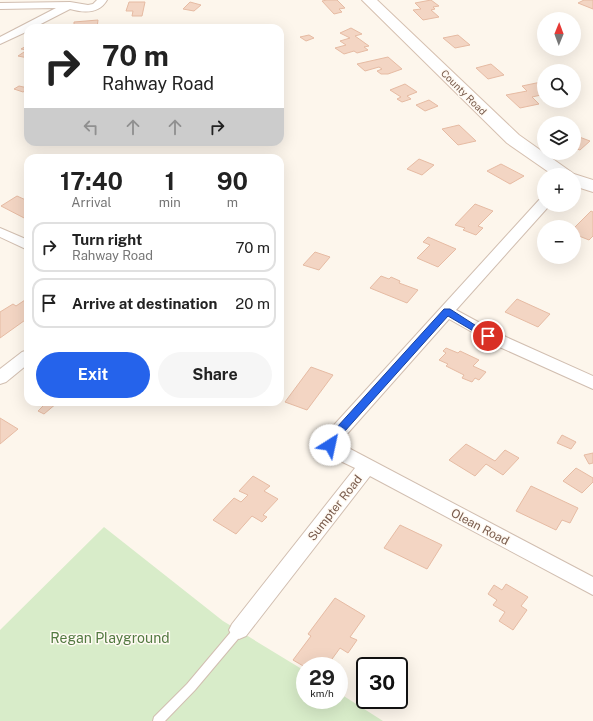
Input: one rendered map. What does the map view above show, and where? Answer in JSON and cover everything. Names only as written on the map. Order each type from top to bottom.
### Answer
[{"type":"street","points":[[0,6],[71,2],[77,8],[88,8],[97,6],[102,0]]},
{"type":"street","name":"County Road","points":[[369,0],[513,139],[554,168]]},
{"type":"street","points":[[31,24],[71,2]]},
{"type":"street","points":[[0,41],[24,28]]},
{"type":"street","points":[[581,182],[593,187]]},
{"type":"street","name":"Sumpter Road","points":[[239,630],[367,466],[334,450],[330,445],[330,441],[537,211]]},
{"type":"street","points":[[0,232],[24,244]]},
{"type":"street","points":[[447,311],[495,340],[593,382]]},
{"type":"street","points":[[0,378],[24,359]]},
{"type":"street","name":"Olean Road","points":[[367,466],[593,587]]},
{"type":"lane","points":[[158,721],[191,687],[239,630]]},
{"type":"green space","name":"Regan Playground","points":[[104,527],[223,621],[296,666],[296,709],[348,709],[348,699],[356,704],[356,709],[364,709],[383,721],[0,721],[0,630]]},
{"type":"building","points":[[337,0],[345,8],[339,9],[342,12],[334,14],[322,1]]},
{"type":"building","points":[[431,0],[439,6],[433,7],[435,9],[431,10],[439,17],[423,20],[413,10],[421,9],[415,3]]},
{"type":"building","points":[[584,0],[593,0],[593,9],[578,3]]},
{"type":"building","points":[[129,2],[145,2],[142,16],[132,16],[133,11],[126,11]]},
{"type":"building","points":[[190,2],[201,5],[194,11],[183,9]]},
{"type":"building","points":[[98,20],[98,24],[74,24],[74,22]]},
{"type":"building","points":[[351,28],[362,34],[355,36],[369,46],[364,47],[368,50],[357,53],[354,51],[344,54],[335,48],[346,45],[340,41],[350,38],[340,33]]},
{"type":"building","points":[[309,35],[314,38],[306,41],[300,37]]},
{"type":"building","points":[[458,35],[470,45],[455,48],[443,38]]},
{"type":"building","points":[[24,52],[24,57],[18,56]]},
{"type":"building","points":[[388,57],[402,69],[388,74],[381,74],[377,71],[382,69],[379,67],[365,71],[357,64]]},
{"type":"building","points":[[491,64],[504,75],[488,79],[476,68]]},
{"type":"building","points":[[537,83],[537,96],[532,97],[537,102],[537,104],[520,108],[506,95],[527,91],[522,86]]},
{"type":"building","points":[[405,84],[417,92],[407,96],[411,99],[402,102],[397,99],[401,97],[390,90]]},
{"type":"building","points":[[19,86],[24,87],[24,91],[23,92],[14,89]]},
{"type":"building","points":[[429,100],[438,106],[425,111],[416,105]]},
{"type":"building","points":[[459,125],[476,141],[458,145],[442,129]]},
{"type":"building","points":[[581,138],[590,141],[581,149]]},
{"type":"building","points":[[419,159],[434,165],[422,175],[407,169]]},
{"type":"building","points":[[501,164],[524,176],[510,184],[487,171]]},
{"type":"building","points":[[17,196],[24,199],[24,218],[1,206]]},
{"type":"building","points":[[475,204],[493,211],[478,226],[483,228],[476,235],[463,230],[465,228],[455,225]]},
{"type":"building","points":[[591,211],[593,212],[593,236],[589,240],[581,237],[581,221]]},
{"type":"building","points":[[428,237],[456,249],[438,267],[417,258],[430,245],[423,242]]},
{"type":"building","points":[[315,252],[330,257],[319,270],[303,265]]},
{"type":"building","points":[[381,276],[389,279],[391,277],[400,281],[399,283],[418,290],[407,303],[370,288]]},
{"type":"building","points":[[517,299],[550,314],[538,327],[505,312]]},
{"type":"building","points":[[24,301],[24,321],[0,338],[0,312],[13,304],[16,306]]},
{"type":"building","points":[[446,348],[458,353],[460,351],[479,360],[473,366],[486,372],[479,380],[475,378],[472,382],[462,378],[464,375],[446,366],[448,364],[439,360],[446,353],[443,351]]},
{"type":"building","points":[[311,367],[333,375],[307,410],[285,402]]},
{"type":"building","points":[[43,406],[53,406],[44,414],[38,411]]},
{"type":"building","points":[[0,418],[18,429],[0,444]]},
{"type":"building","points":[[562,435],[576,442],[571,449],[557,443]]},
{"type":"building","points":[[466,444],[495,461],[505,450],[519,458],[503,475],[486,464],[475,476],[449,460]]},
{"type":"building","points":[[593,453],[593,463],[589,464],[584,455]]},
{"type":"building","points":[[576,468],[593,478],[593,482],[582,493],[563,481]]},
{"type":"building","points":[[253,476],[270,486],[264,491],[278,499],[263,515],[267,517],[262,522],[252,516],[236,534],[213,520],[234,498],[241,502],[248,495],[239,491]]},
{"type":"building","points":[[531,486],[578,508],[570,523],[562,520],[556,530],[516,511]]},
{"type":"building","points":[[400,525],[442,545],[427,569],[384,548]]},
{"type":"building","points":[[506,584],[528,597],[521,606],[527,610],[513,630],[499,621],[505,612],[493,605],[497,600],[488,594],[494,585],[502,590]]},
{"type":"building","points":[[335,598],[365,616],[350,637],[357,640],[348,653],[340,648],[334,657],[296,657],[296,662],[293,660],[311,636],[308,634]]},
{"type":"route","points":[[330,445],[332,439],[447,311],[488,336]]}]
